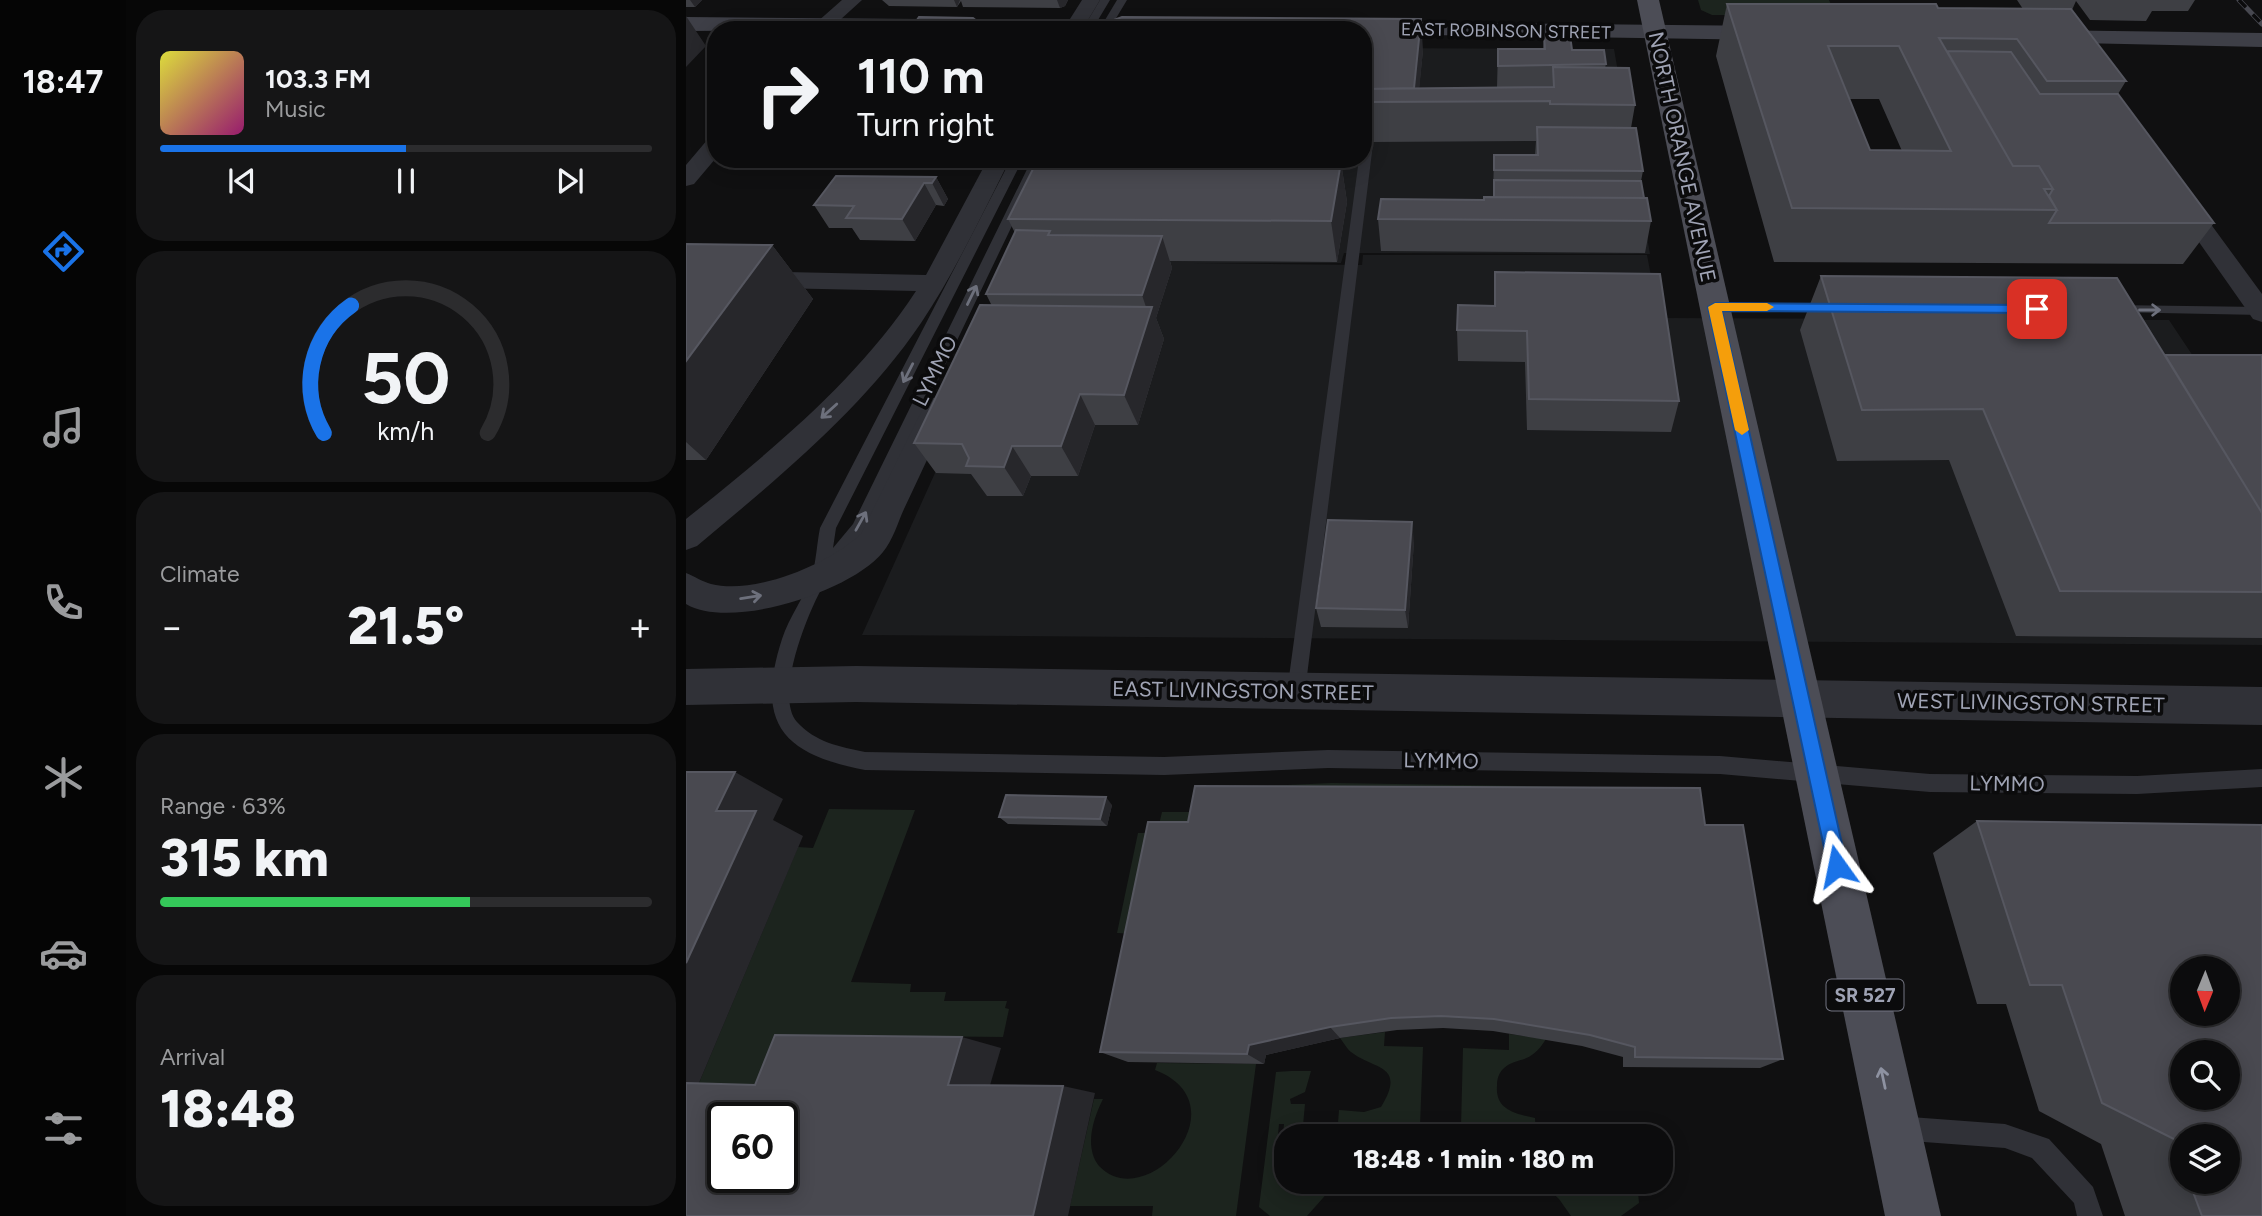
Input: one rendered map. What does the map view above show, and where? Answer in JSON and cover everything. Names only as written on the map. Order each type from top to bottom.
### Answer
[{"type":"main road","name":"NORTH ORANGE AVENUE","points":[[1648,0],[1913,1216]]},
{"type":"main road","points":[[686,24],[707,24]]},
{"type":"main road","name":"EAST ROBINSON STREET","points":[[1372,29],[1794,34]]},
{"type":"main road","points":[[2015,36],[2074,46],[2262,40]]},
{"type":"street","points":[[827,21],[853,0]]},
{"type":"street","points":[[1091,0],[1094,21]]},
{"type":"street","points":[[686,179],[707,154]]},
{"type":"street","points":[[686,537],[845,397],[896,338],[934,283],[994,168]]},
{"type":"street","points":[[686,587],[706,597],[726,600],[763,595],[820,576],[860,557],[873,542],[1050,168]]},
{"type":"street","points":[[2167,179],[2261,312]]},
{"type":"street","points":[[686,278],[934,283]]},
{"type":"street","name":"EAST LIVINGSTON STREET","points":[[686,687],[856,684],[1800,700]]},
{"type":"street","name":"WEST LIVINGSTON STREET","points":[[1800,700],[2262,706]]},
{"type":"lane","points":[[1098,21],[1105,0]]},
{"type":"lane","points":[[1102,21],[1122,0]]},
{"type":"lane","name":"LYMMO","points":[[820,576],[828,528],[1012,168]]},
{"type":"lane","name":"LYMMO","points":[[1034,168],[859,528],[820,576],[791,638],[780,686],[783,717],[791,729],[811,745],[838,756],[864,761],[1164,766],[1368,759],[1720,765],[1930,783],[2137,785],[2262,778]]},
{"type":"lane","points":[[1296,692],[1364,168]]},
{"type":"lane","points":[[1715,307],[1849,308]]},
{"type":"lane","points":[[2101,309],[2261,312]]},
{"type":"lane","points":[[1894,1128],[2006,1136],[2040,1148],[2084,1196],[2090,1216]]},
{"type":"shaded area","points":[[1698,0],[1829,0],[1836,15],[1712,15],[1701,10]]},
{"type":"shaded area","points":[[1372,48],[1614,49],[1650,254],[1344,253],[1341,263],[1194,263],[1362,265],[1363,255],[1647,255],[1659,318],[2169,320],[2215,389],[2262,389],[2262,645],[862,635],[1030,262],[1025,261],[1067,168],[1372,168]]},
{"type":"shaded area","points":[[1332,783],[1659,788],[1681,791],[1243,787]]},
{"type":"shaded area","points":[[829,809],[915,810],[851,982],[911,984],[910,992],[946,992],[944,1001],[1007,1001],[1005,1008],[1009,1009],[1003,1037],[815,1035],[792,1092],[696,1090],[798,847],[813,848]]},
{"type":"shaded area","points":[[1162,812],[1213,812],[1136,934],[1117,933],[1138,833],[1157,833]]},
{"type":"shaded area","points":[[1385,1032],[1384,1046],[1423,1047],[1420,1124],[1338,1124],[1339,1110],[1364,1112],[1381,1107],[1391,1083],[1384,1070],[1351,1052],[1340,1038]]},
{"type":"shaded area","points":[[1509,1034],[1546,1039],[1534,1054],[1502,1070],[1497,1082],[1497,1094],[1503,1106],[1535,1118],[1535,1124],[1461,1124],[1463,1048],[1509,1050]]},
{"type":"shaded area","points":[[1157,1063],[1256,1064],[1236,1216],[1152,1216],[1153,1206],[1070,1206],[1094,1099],[1103,1099],[1093,1124],[1091,1142],[1094,1158],[1099,1166],[1119,1178],[1141,1177],[1161,1167],[1178,1150],[1189,1128],[1191,1106],[1180,1086],[1155,1070]]},
{"type":"shaded area","points":[[1311,1071],[1305,1092],[1290,1099],[1291,1104],[1305,1104],[1303,1124],[1274,1124],[1274,1194],[1326,1194],[1307,1216],[1270,1216],[1259,1207],[1276,1072]]},
{"type":"shaded area","points":[[1554,1194],[1638,1194],[1639,1203],[1621,1216],[1571,1216]]},
{"type":"building","points":[[1727,4],[1936,4],[1938,8],[2071,9],[2126,81],[2047,81],[2017,39],[1939,38],[2013,166],[2039,166],[2053,189],[2044,189],[2057,210],[1792,208]],"holes":[[[1828,46],[1899,46],[1951,151],[1870,150]]]},
{"type":"building","points":[[919,17],[973,18],[977,21],[916,21]]},
{"type":"building","points":[[1122,17],[1421,19],[1414,88],[1372,89],[1372,21],[1111,21]]},
{"type":"building","points":[[1544,35],[1570,35],[1572,50],[1604,50],[1606,64],[1498,66],[1498,49],[1545,49]]},
{"type":"building","points":[[1947,51],[2011,52],[2040,94],[2118,94],[2214,223],[2049,223],[2057,210],[2049,196],[2053,189],[2039,166],[2013,166]]},
{"type":"building","points":[[1553,67],[1629,68],[1635,105],[1550,104],[1550,101],[1372,102],[1372,89],[1554,87]]},
{"type":"building","points":[[1537,127],[1636,128],[1643,171],[1494,170],[1494,155],[1538,155]]},
{"type":"building","points":[[1034,168],[1340,168],[1331,221],[1008,219]]},
{"type":"building","points":[[836,176],[936,177],[932,183],[924,183],[902,219],[846,218],[854,206],[814,205]]},
{"type":"building","points":[[1494,180],[1641,181],[1644,198],[1494,197]]},
{"type":"building","points":[[1484,197],[1647,198],[1651,221],[1378,219],[1381,199],[1484,200]]},
{"type":"building","points":[[1016,230],[1050,231],[1048,235],[1162,236],[1142,295],[986,294]]},
{"type":"building","points":[[686,244],[772,245],[686,361]]},
{"type":"building","points":[[1495,272],[1660,274],[1679,401],[1529,399],[1527,331],[1457,330],[1458,305],[1495,306]]},
{"type":"building","points":[[1821,276],[2117,278],[2262,513],[2262,592],[2060,591],[1983,409],[1862,410]]},
{"type":"building","points":[[980,305],[1152,307],[1124,395],[1080,394],[1061,446],[1012,446],[1004,467],[966,466],[969,458],[962,444],[914,443]]},
{"type":"building","points":[[2165,355],[2262,355],[2262,513]]},
{"type":"building","points":[[1328,520],[1412,522],[1405,610],[1316,608]]},
{"type":"building","points":[[686,772],[735,772],[716,811],[756,811],[686,963]]},
{"type":"building","points":[[1195,786],[1700,788],[1705,825],[1743,825],[1783,1059],[1635,1057],[1635,1047],[1590,1035],[1494,1019],[1441,1016],[1391,1018],[1330,1027],[1249,1045],[1247,1054],[1100,1052],[1148,822],[1188,822]]},
{"type":"building","points":[[1006,795],[1106,797],[1100,819],[999,817]]},
{"type":"building","points":[[1977,821],[2262,825],[2262,1216],[2202,1216],[2194,1194],[2240,1194],[2240,1124],[2170,1124],[2170,1137],[2102,1103],[2062,985],[2030,985]]},
{"type":"building","points":[[775,1035],[962,1037],[948,1085],[1063,1086],[1033,1216],[686,1216],[686,1083],[755,1085]]},
{"type":"railway","points":[[2239,0],[2262,24]]},
{"type":"slow traffic","points":[[1742,430],[1715,307],[1767,307]]},
{"type":"route","points":[[1837,866],[1715,307],[2037,309]]}]
